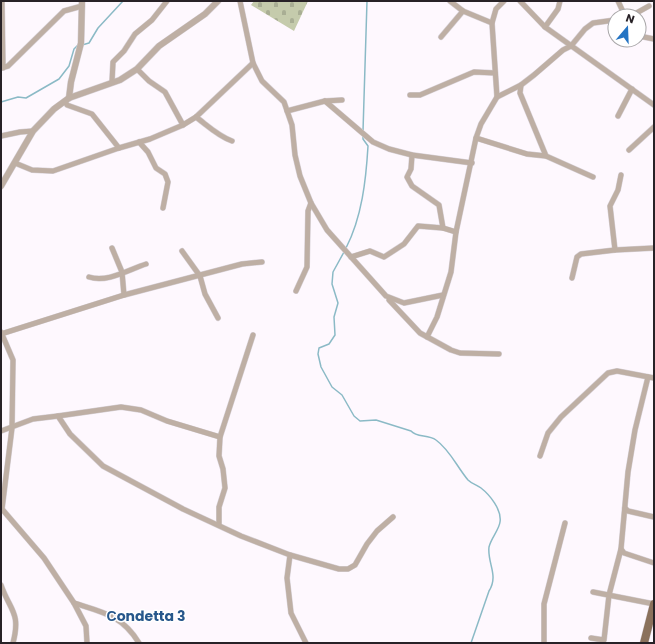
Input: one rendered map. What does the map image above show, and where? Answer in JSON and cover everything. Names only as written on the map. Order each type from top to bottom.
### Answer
[{"type":"main road","points":[[644,643],[654,604]]},
{"type":"street","points":[[2,1],[2,68],[8,66],[64,11],[82,4],[81,44],[67,100],[68,105],[92,114],[119,148]]},
{"type":"street","points":[[112,82],[113,62],[124,51],[135,34],[152,20],[167,1]]},
{"type":"street","points":[[1,186],[33,131],[54,109],[67,100],[120,80],[137,69],[159,46],[205,14],[218,1]]},
{"type":"street","points":[[240,1],[253,63],[262,81],[284,102],[292,125],[295,156],[300,176],[310,203],[327,230],[420,332],[460,353],[499,354]]},
{"type":"street","points":[[450,1],[463,11],[492,23]]},
{"type":"street","points":[[497,98],[492,23],[496,8],[504,1]]},
{"type":"street","points":[[520,1],[545,27],[654,105]]},
{"type":"street","points":[[545,27],[558,9],[560,1]]},
{"type":"street","points":[[645,8],[649,6]]},
{"type":"street","points":[[441,37],[463,11]]},
{"type":"street","points":[[427,337],[437,316],[451,272],[456,232],[472,163],[476,138],[481,124],[497,98],[521,85],[563,50],[571,46],[593,23],[607,21]]},
{"type":"street","points":[[15,163],[32,170],[53,171],[140,142],[183,125],[196,117],[253,63]]},
{"type":"street","points":[[137,69],[149,81],[164,92],[183,125]]},
{"type":"street","points":[[410,95],[420,95],[474,72],[495,73]]},
{"type":"street","points":[[521,85],[520,93],[546,156]]},
{"type":"street","points":[[618,116],[632,89]]},
{"type":"street","points":[[287,111],[325,101],[342,100]]},
{"type":"street","points":[[325,101],[373,142],[389,149],[412,155],[472,163]]},
{"type":"street","points":[[196,117],[213,129],[219,137],[232,141]]},
{"type":"street","points":[[629,150],[654,127]]},
{"type":"street","points":[[1,136],[33,131]]},
{"type":"street","points":[[476,138],[527,154],[546,156],[593,177]]},
{"type":"street","points":[[140,142],[148,152],[156,168],[165,174],[168,182],[163,208]]},
{"type":"street","points":[[412,155],[411,169],[407,177],[412,186],[439,205],[443,228]]},
{"type":"street","points":[[615,250],[610,206],[618,190],[621,175]]},
{"type":"street","points":[[296,291],[307,267],[308,211],[310,203]]},
{"type":"street","points":[[351,257],[370,251],[384,257],[404,244],[418,226],[443,228],[456,232]]},
{"type":"street","points":[[112,248],[122,272],[124,295]]},
{"type":"street","points":[[572,278],[577,257],[581,254],[615,250],[654,248]]},
{"type":"street","points":[[182,251],[200,276],[205,294],[218,318]]},
{"type":"street","points":[[1,517],[12,428],[13,360],[2,333],[124,295],[242,264],[262,262]]},
{"type":"street","points":[[89,278],[96,280],[106,278],[146,264]]},
{"type":"street","points":[[386,296],[404,303],[443,295]]},
{"type":"street","points":[[219,525],[219,507],[225,488],[223,469],[219,456],[220,437],[253,335]]},
{"type":"street","points":[[540,456],[548,433],[561,417],[608,373],[616,371],[654,378]]},
{"type":"street","points":[[591,638],[604,640],[609,595],[621,549],[628,472],[634,430],[648,377]]},
{"type":"street","points":[[1,431],[33,419],[121,407],[141,410],[167,421],[220,437]]},
{"type":"street","points":[[58,416],[70,434],[103,466],[183,509],[290,555],[339,569],[348,569],[355,565],[366,544],[376,531],[393,518]]},
{"type":"street","points":[[625,508],[628,511],[654,517]]},
{"type":"street","points":[[2,509],[44,558],[74,602],[86,626],[87,643]]},
{"type":"street","points":[[544,643],[544,604],[565,523]]},
{"type":"street","points":[[621,549],[624,553],[654,563]]},
{"type":"street","points":[[290,555],[287,578],[291,613],[306,643]]},
{"type":"street","points":[[1,585],[15,613],[16,630],[13,643]]},
{"type":"street","points":[[593,592],[654,604]]},
{"type":"street","points":[[74,602],[107,613],[120,620],[132,631],[139,643]]},
{"type":"green space","points":[[254,1],[308,1],[294,31],[251,5]]},
{"type":"waterway","points":[[82,45],[89,43],[98,28],[123,1]]},
{"type":"waterway","points":[[363,131],[367,1]]},
{"type":"waterway","points":[[1,102],[18,97],[26,98],[59,79],[69,66],[74,49],[78,45]]},
{"type":"waterway","points":[[346,248],[356,224],[366,172],[368,146],[363,139],[363,135]]},
{"type":"waterway","points":[[344,252],[333,272],[332,284],[338,303],[334,317],[335,335],[329,344],[319,348],[318,354],[321,367],[332,387],[342,395],[354,416],[360,421],[376,420],[411,431],[416,435],[430,437],[436,440],[441,444],[468,480],[481,488],[495,503],[499,513],[500,522],[489,547],[493,574],[492,585],[471,643]]},
{"type":"district","name":"Сondetta 3","points":[[146,616]]}]
